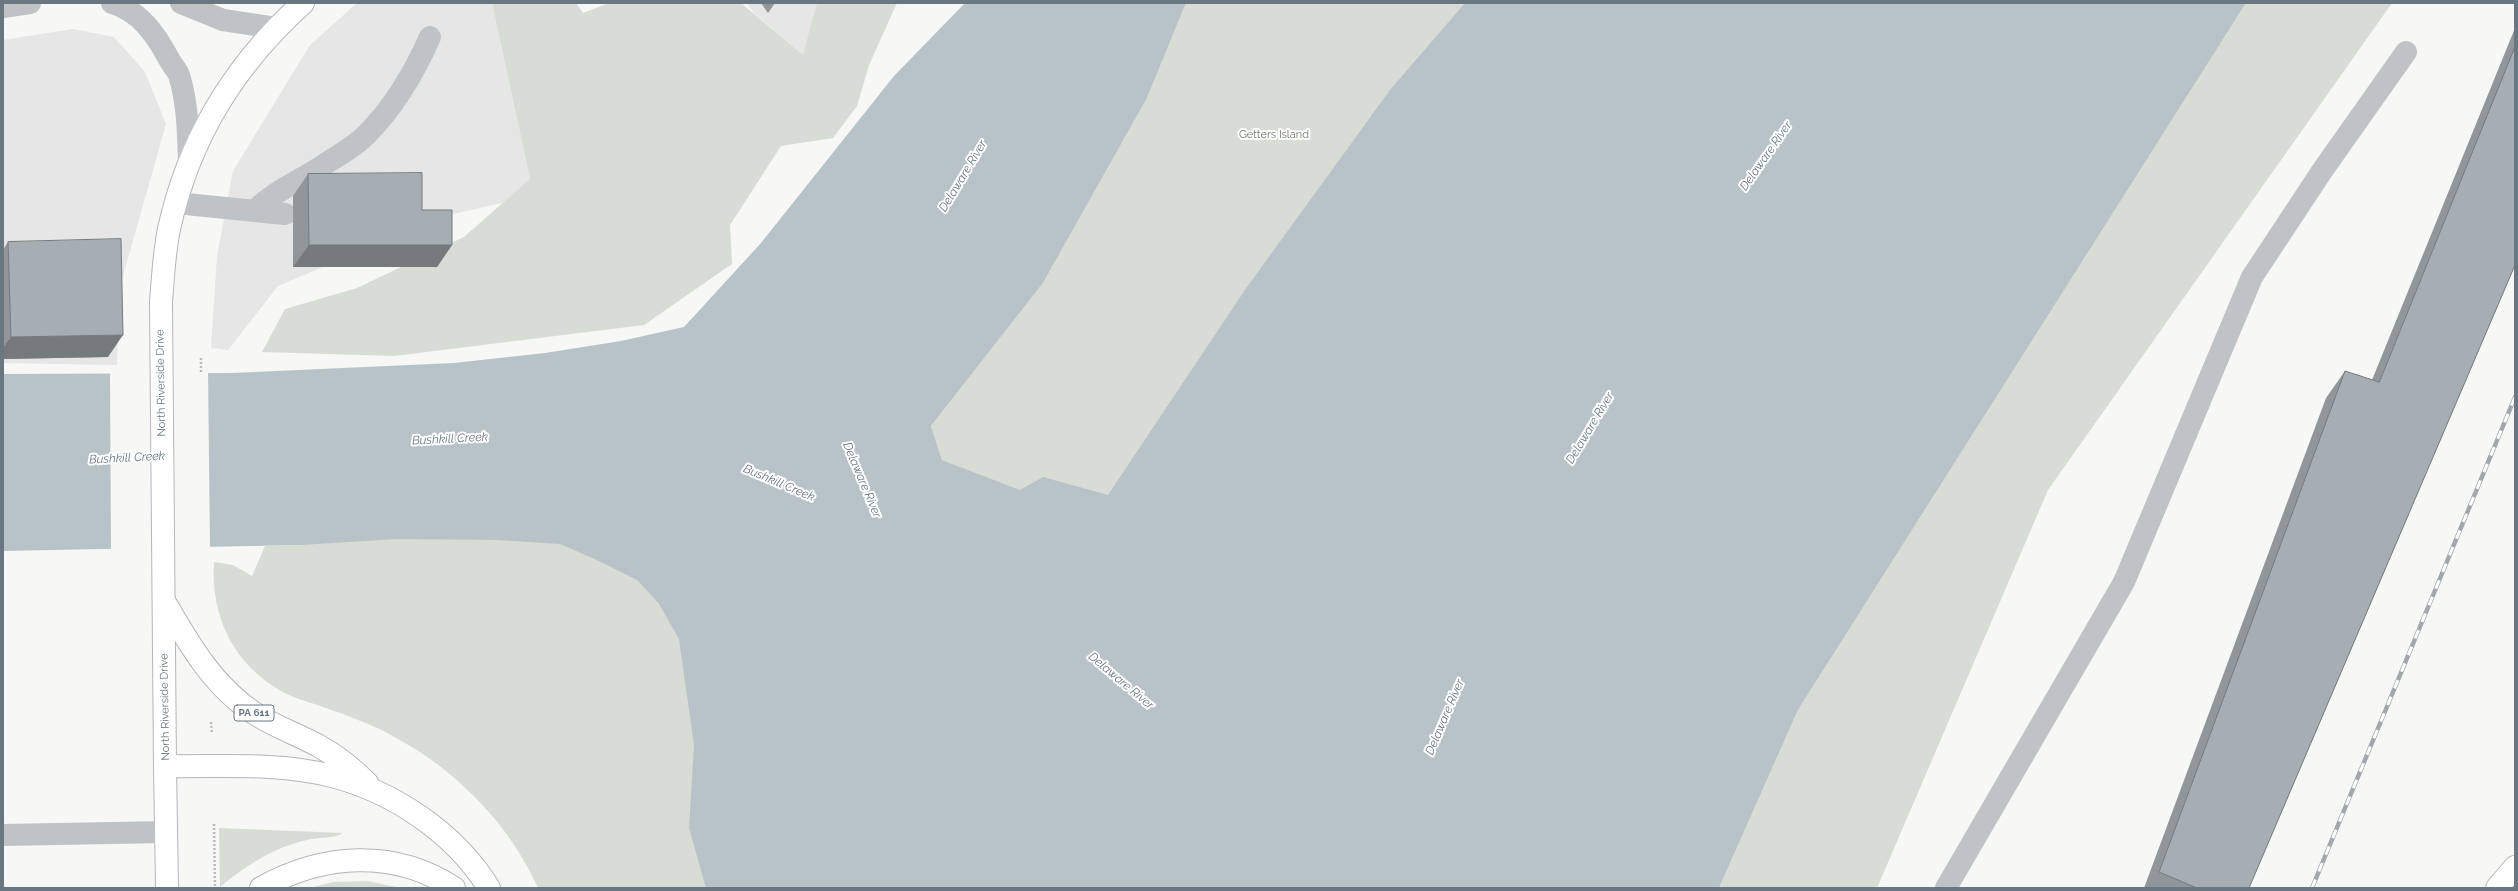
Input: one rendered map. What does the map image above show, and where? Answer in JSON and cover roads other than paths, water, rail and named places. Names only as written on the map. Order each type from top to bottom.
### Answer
[{"type":"main road","name":"PA 611","points":[[276,28],[304,3]]},
{"type":"main road","name":"North Riverside Drive","points":[[167,888],[160,302],[164,264],[176,203],[189,164],[224,94],[252,55],[276,28]]},
{"type":"main road","name":"PA 611","points":[[164,601],[196,656],[228,692],[258,716],[320,746],[356,773],[375,791]]},
{"type":"main road","name":"PA 611","points":[[165,766],[302,771],[331,776],[375,791],[415,813],[434,828],[470,863],[489,888]]},
{"type":"main road","points":[[261,888],[300,869],[348,860],[393,863],[432,876],[454,888]]},
{"type":"main road","points":[[2497,888],[2515,867]]},
{"type":"street","points":[[3,7],[30,3]]},
{"type":"street","points":[[112,3],[131,11],[144,22],[163,47],[178,74],[188,126],[189,164]]},
{"type":"street","points":[[181,3],[223,20],[276,28]]},
{"type":"street","points":[[254,210],[272,194],[324,165],[366,135],[392,105],[417,65],[430,37]]},
{"type":"street","points":[[1946,888],[2124,582],[2252,277],[2322,171],[2406,52]]},
{"type":"street","points":[[176,203],[285,214]]},
{"type":"street","points":[[3,835],[166,832]]},
{"type":"water","points":[[965,3],[1186,3],[1147,98],[1043,283],[931,426],[942,460],[1020,490],[1043,477],[1108,495],[1247,287],[1390,90],[1465,3],[2246,3],[1798,710],[1719,888],[706,888],[689,828],[694,745],[679,639],[659,604],[637,580],[599,561],[560,544],[497,540],[397,539],[301,545],[3,551],[3,374],[232,373],[454,363],[545,353],[621,341],[684,327],[761,243],[894,76]]},
{"type":"railway","points":[[2312,888],[2515,397]]},
{"type":"park label","name":"Getters Island","points":[[1274,135]]},
{"type":"water label","name":"Delaware River","points":[[1766,156]]},
{"type":"water label","name":"Delaware River","points":[[963,176]]},
{"type":"water label","name":"Delaware River","points":[[1590,428]]},
{"type":"water label","name":"Bushkill Creek","points":[[450,439]]},
{"type":"water label","name":"Bushkill Creek","points":[[127,458]]},
{"type":"water label","name":"Delaware River","points":[[862,480]]},
{"type":"water label","name":"Bushkill Creek","points":[[779,483]]},
{"type":"water label","name":"Delaware River","points":[[1121,681]]},
{"type":"water label","name":"Delaware River","points":[[1445,717]]}]
